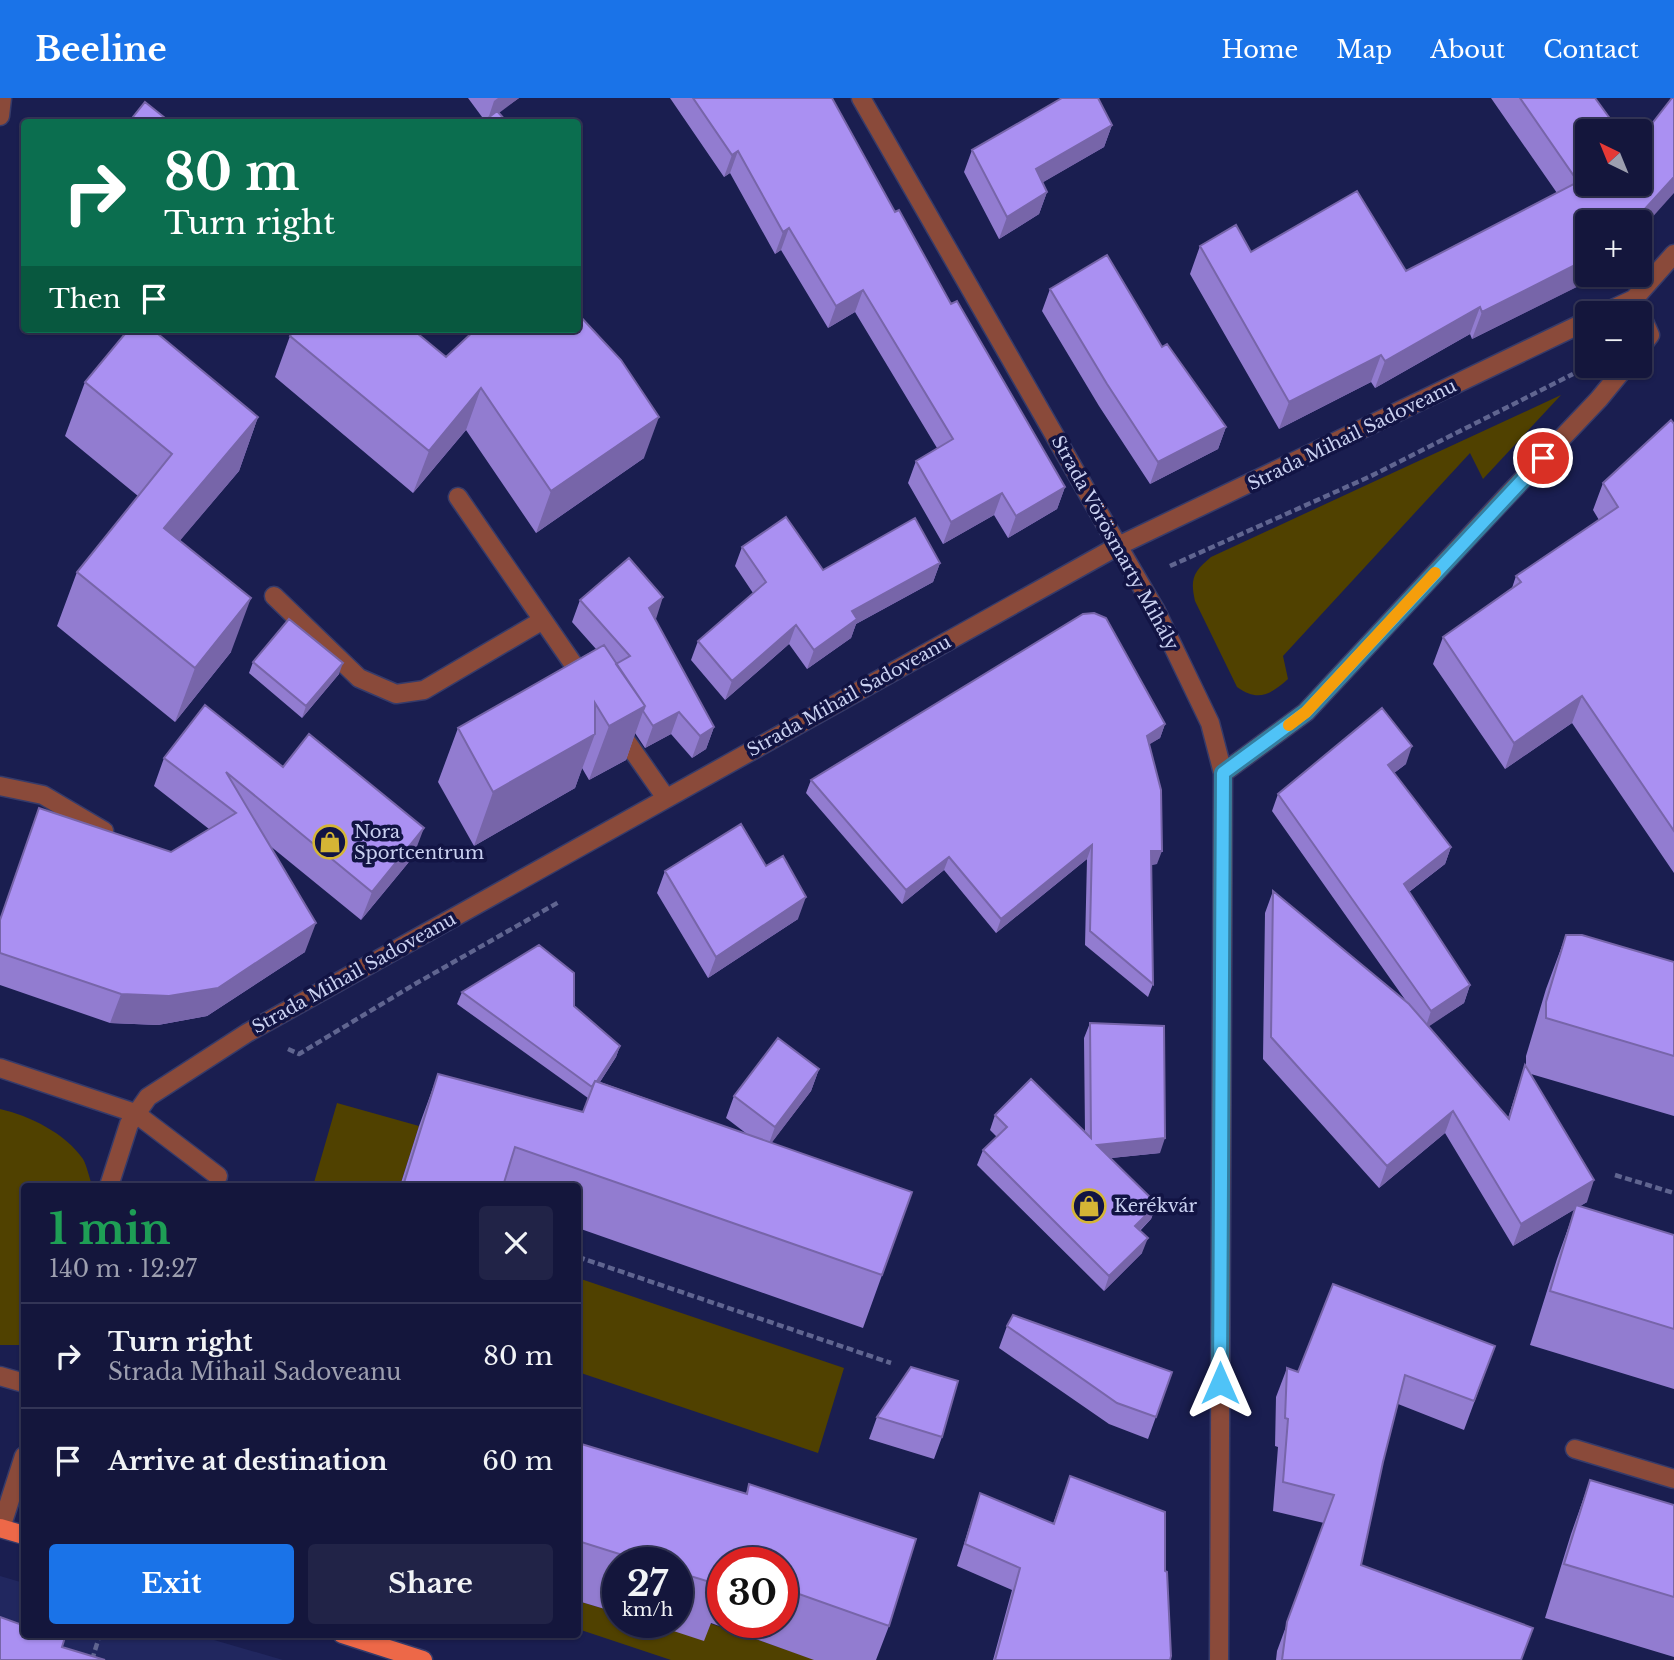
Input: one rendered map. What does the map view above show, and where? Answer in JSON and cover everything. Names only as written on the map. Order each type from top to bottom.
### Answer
[{"type":"main road","points":[[1,1528],[21,1534]]},
{"type":"main road","points":[[354,1638],[423,1660]]},
{"type":"street","points":[[0,116],[2,98]]},
{"type":"street","name":"Strada Vörösmarty Mihály","points":[[861,98],[1156,611],[1210,723],[1223,773],[1219,1660]]},
{"type":"street","points":[[1630,301],[1674,254]]},
{"type":"street","name":"Strada Mihail Sadoveanu","points":[[135,1113],[148,1097],[247,1033],[1118,546],[1575,327]]},
{"type":"street","points":[[1223,773],[1306,712],[1616,378]]},
{"type":"street","points":[[458,498],[666,798]]},
{"type":"street","points":[[274,596],[359,678],[396,694],[424,691],[543,620]]},
{"type":"street","points":[[0,786],[43,795],[104,831]]},
{"type":"street","points":[[0,1068],[135,1113],[218,1176]]},
{"type":"street","points":[[110,1183],[123,1137],[135,1113]]},
{"type":"street","points":[[0,1376],[21,1382]]},
{"type":"street","points":[[1575,1449],[1674,1479]]},
{"type":"street","points":[[1,1528],[21,1466]]},
{"type":"path","points":[[1197,555],[1371,476],[1575,373]]},
{"type":"path","points":[[1615,1175],[1674,1193]]},
{"type":"path","points":[[581,1257],[891,1363]]},
{"type":"path","points":[[92,1660],[99,1638]]},
{"type":"shaded area","points":[[1561,395],[1483,479],[1470,453],[1283,656],[1288,679],[1264,695],[1244,692],[1237,687],[1195,601],[1194,576],[1205,562]]},
{"type":"shaded area","points":[[337,1103],[419,1126],[401,1183],[314,1183]]},
{"type":"shaded area","points":[[0,1109],[35,1121],[67,1141],[83,1159],[91,1183],[21,1183],[21,1345],[0,1345]]},
{"type":"shaded area","points":[[581,1279],[844,1368],[818,1453],[581,1373]]},
{"type":"shaded area","points":[[0,1576],[21,1582],[21,1638],[207,1638],[283,1660],[0,1660]]},
{"type":"shaded area","points":[[581,1602],[602,1608],[602,1637],[581,1630]]},
{"type":"shaded area","points":[[707,1630],[707,1638],[752,1638],[816,1660],[671,1660],[605,1638],[693,1637],[704,1640]]},
{"type":"building","points":[[693,98],[832,98],[895,212],[899,210],[951,304],[957,301],[1065,487],[1016,516],[1002,493],[951,522],[916,461],[953,439],[863,290],[836,306],[789,228],[783,232],[738,151],[732,155]]},
{"type":"building","points":[[1062,98],[1098,98],[1112,125],[1036,169],[1047,192],[1007,217],[972,150]]},
{"type":"building","points":[[1520,98],[1595,98],[1610,119],[1575,119],[1575,178]]},
{"type":"building","points":[[1674,98],[1674,177],[1644,210],[1575,210],[1575,265],[1482,312],[1480,307],[1385,361],[1381,355],[1289,402],[1200,246],[1236,225],[1251,252],[1357,191],[1406,271],[1575,184],[1575,196],[1652,196],[1652,124]]},
{"type":"building","points":[[145,102],[166,119],[131,119]]},
{"type":"building","points":[[497,111],[504,119],[487,119]]},
{"type":"building","points":[[1107,255],[1162,347],[1167,344],[1226,427],[1158,462],[1050,289]]},
{"type":"building","points":[[581,317],[621,360],[659,417],[551,491],[481,388],[429,451],[290,336],[292,333],[417,333],[446,357],[472,333],[581,333]]},
{"type":"building","points":[[126,333],[157,333],[258,417],[164,528],[251,598],[195,668],[77,572],[172,454],[85,382]]},
{"type":"building","points":[[1671,420],[1674,424],[1674,831],[1582,696],[1514,743],[1443,637],[1521,582],[1516,576],[1618,507],[1603,483]]},
{"type":"building","points":[[786,517],[823,570],[915,518],[940,563],[852,611],[857,619],[814,650],[796,625],[732,681],[698,641],[766,582],[742,547]]},
{"type":"building","points":[[629,558],[663,597],[649,608],[714,727],[700,736],[679,712],[653,726],[643,711],[645,706],[616,664],[630,656],[580,600]]},
{"type":"building","points":[[1094,613],[1106,618],[1165,724],[1147,736],[1161,790],[1162,851],[1151,851],[1153,984],[1090,931],[1092,845],[1001,919],[949,857],[906,890],[811,780],[1083,614]]},
{"type":"building","points":[[289,619],[343,663],[306,706],[253,662]]},
{"type":"building","points":[[604,645],[645,706],[609,726],[595,703],[595,734],[493,792],[458,728]]},
{"type":"building","points":[[205,705],[283,767],[309,734],[424,828],[372,892],[226,772],[316,923],[218,988],[169,996],[121,994],[0,953],[0,920],[39,808],[171,852],[236,813],[164,758]]},
{"type":"building","points":[[1382,708],[1412,746],[1388,765],[1451,847],[1404,884],[1470,985],[1431,1011],[1278,794]]},
{"type":"building","points":[[741,824],[766,866],[783,856],[806,897],[716,957],[665,871]]},
{"type":"building","points":[[1273,891],[1409,1004],[1509,1119],[1525,1065],[1594,1180],[1521,1224],[1453,1111],[1387,1166],[1271,1037]]},
{"type":"building","points":[[1566,935],[1582,935],[1674,962],[1674,1056],[1546,1018],[1546,1002]]},
{"type":"building","points":[[539,945],[574,973],[574,1006],[620,1046],[592,1087],[462,992]]},
{"type":"building","points":[[1090,1023],[1164,1026],[1165,1138],[1097,1145],[1157,1204],[1135,1226],[1148,1238],[1109,1276],[983,1150],[1007,1127],[995,1115],[1031,1079],[1091,1138]]},
{"type":"building","points":[[778,1038],[819,1069],[775,1127],[734,1096]]},
{"type":"building","points":[[438,1074],[583,1112],[595,1081],[912,1192],[882,1275],[515,1147],[504,1183],[404,1183]]},
{"type":"building","points":[[1576,1205],[1674,1235],[1674,1329],[1550,1291]]},
{"type":"building","points":[[1333,1284],[1495,1346],[1474,1401],[1405,1375],[1361,1565],[1533,1628],[1521,1660],[1282,1660],[1287,1622],[1334,1495],[1283,1482],[1288,1419],[1285,1418],[1287,1368],[1298,1372]]},
{"type":"building","points":[[1013,1315],[1172,1372],[1156,1417],[1117,1403],[1007,1326]]},
{"type":"building","points":[[911,1367],[958,1381],[942,1437],[877,1417]]},
{"type":"building","points":[[581,1444],[747,1494],[749,1484],[916,1539],[889,1626],[798,1594],[798,1547],[707,1547],[707,1581],[693,1577],[693,1547],[602,1549],[581,1542]]},
{"type":"building","points":[[1070,1476],[1165,1512],[1170,1660],[995,1660],[1020,1568],[965,1544],[980,1493],[1054,1524]]},
{"type":"building","points":[[1590,1480],[1674,1505],[1674,1597],[1564,1564]]},
{"type":"building","points":[[0,1617],[21,1625],[21,1638],[65,1638],[62,1647],[105,1660],[0,1660]]},
{"type":"slow traffic","points":[[1289,725],[1306,712],[1435,573]]},
{"type":"place","name":"Nora Sportcentrum","points":[[330,842]]},
{"type":"place","name":"Kerékvár","points":[[1089,1206]]},
{"type":"route","points":[[1220,1383],[1223,773],[1306,712],[1543,458]]}]
